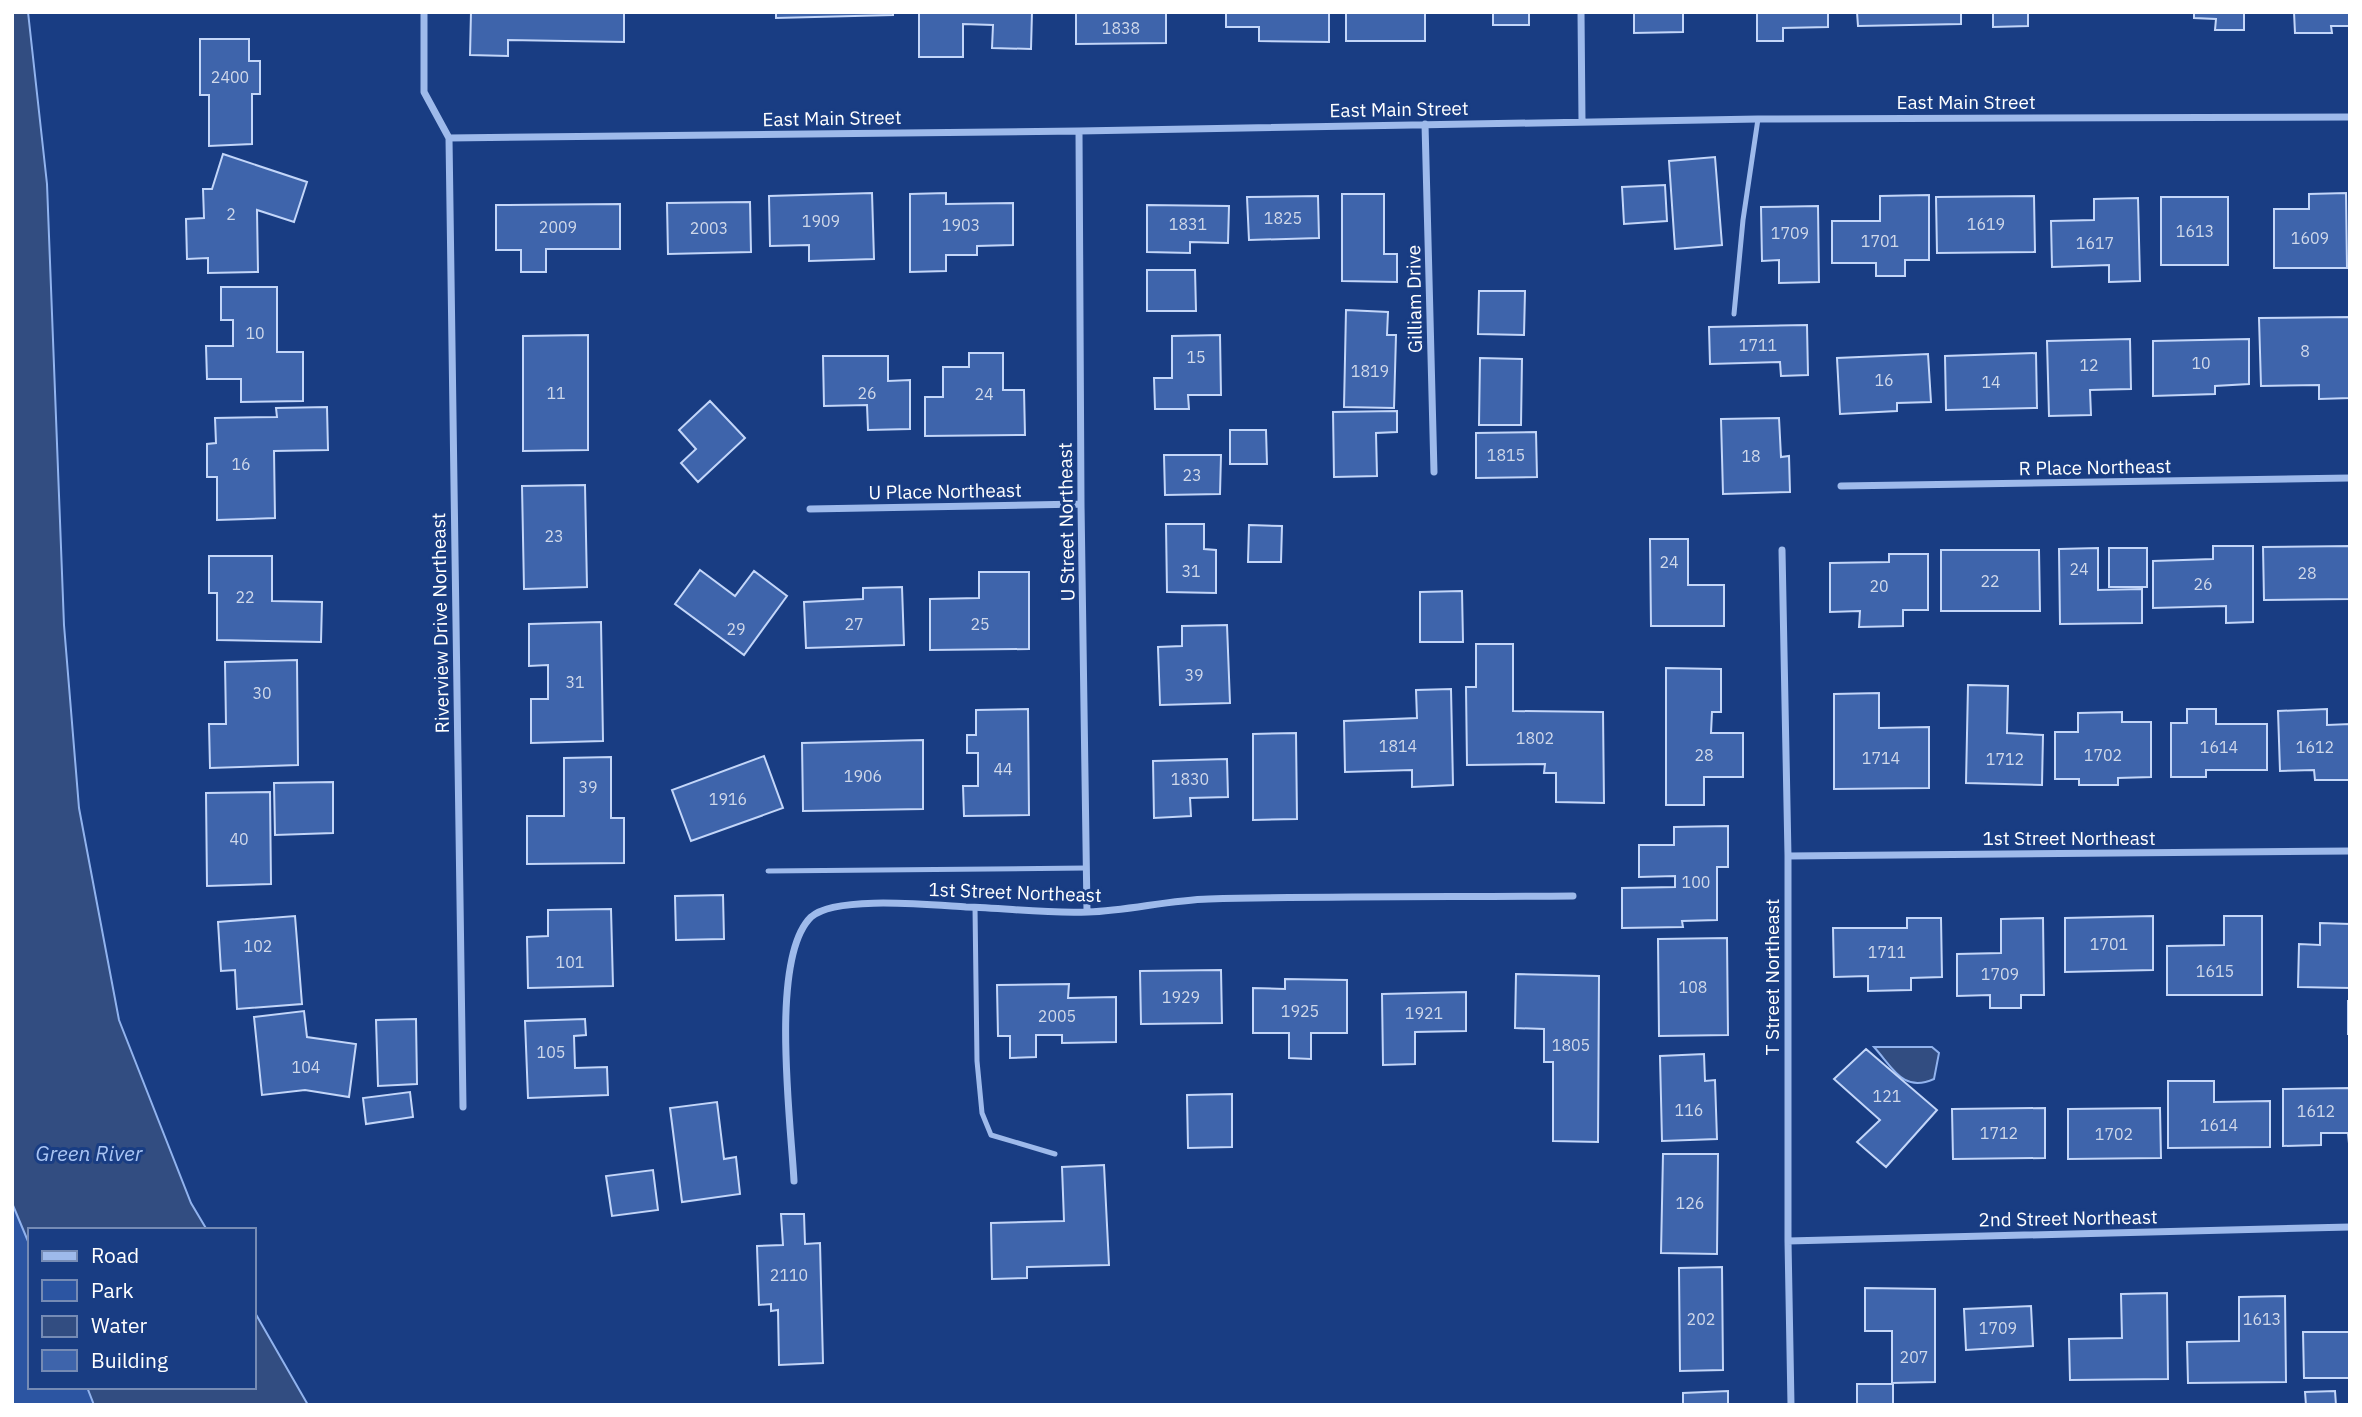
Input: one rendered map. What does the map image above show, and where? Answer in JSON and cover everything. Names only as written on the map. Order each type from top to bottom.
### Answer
[{"type":"street","points":[[424,12],[424,92],[449,138]]},
{"type":"street","points":[[1581,12],[1582,121]]},
{"type":"street","name":"East Main Street","points":[[449,138],[1079,131],[1758,119],[2350,117]]},
{"type":"street","name":"Gilliam Drive","points":[[1425,124],[1434,472]]},
{"type":"street","name":"U Street Northeast","points":[[1079,131],[1087,912]]},
{"type":"street","name":"Riverview Drive Northeast","points":[[449,138],[463,1107]]},
{"type":"street","name":"R Place Northeast","points":[[1840,486],[2350,478]]},
{"type":"street","name":"U Place Northeast","points":[[810,509],[1081,504]]},
{"type":"street","name":"T Street Northeast","points":[[1782,550],[1788,856],[1788,1241],[1791,1405]]},
{"type":"street","name":"1st Street Northeast","points":[[1788,856],[2350,852]]},
{"type":"street","name":"1st Street Northeast","points":[[794,1181],[784,1009],[793,952],[806,923],[819,911],[846,904],[1087,912],[1205,899],[1573,896]]},
{"type":"street","name":"2nd Street Northeast","points":[[1788,1241],[2350,1227]]},
{"type":"lane","points":[[1734,314],[1743,220],[1758,119]]},
{"type":"lane","points":[[768,871],[1086,868]]},
{"type":"lane","points":[[975,907],[977,1061],[982,1113],[991,1136],[1055,1154]]},
{"type":"green space","points":[[12,1173],[29,1228],[28,1389],[166,1389],[174,1405],[12,1405]]},
{"type":"water","name":"Green River","points":[[12,12],[28,12],[47,184],[64,625],[79,808],[119,1020],[191,1203],[206,1228],[28,1228],[28,1241],[12,1203]]},
{"type":"water","points":[[1874,1047],[1932,1047],[1939,1053],[1934,1079],[1923,1083],[1906,1081]]},
{"type":"water","points":[[256,1314],[308,1405],[94,1405],[88,1389],[256,1389]]},
{"type":"building","points":[[471,12],[624,12],[624,42],[508,40],[508,56],[470,55]]},
{"type":"building","points":[[776,12],[893,12],[893,15],[776,18]]},
{"type":"building","points":[[919,12],[1032,12],[1031,49],[992,48],[993,25],[963,24],[963,57],[919,57]]},
{"type":"building","points":[[1076,12],[1166,12],[1166,43],[1076,44]]},
{"type":"building","points":[[1226,12],[1329,12],[1329,42],[1259,41],[1259,27],[1226,27]]},
{"type":"building","points":[[1346,12],[1425,12],[1425,41],[1346,41]]},
{"type":"building","points":[[1493,12],[1529,12],[1529,25],[1493,25]]},
{"type":"building","points":[[1634,12],[1683,12],[1683,32],[1634,33]]},
{"type":"building","points":[[1757,12],[1828,12],[1828,27],[1783,28],[1783,41],[1757,41]]},
{"type":"building","points":[[1857,12],[1961,12],[1961,24],[1858,26]]},
{"type":"building","points":[[1993,12],[2028,12],[2028,26],[1993,27]]},
{"type":"building","points":[[2194,12],[2244,12],[2244,30],[2215,30],[2216,19],[2194,18]]},
{"type":"building","points":[[2294,12],[2350,12],[2350,26],[2331,26],[2332,33],[2295,33]]},
{"type":"building","points":[[200,39],[249,39],[249,61],[260,61],[260,94],[252,94],[252,144],[209,146],[209,95],[200,95]]},
{"type":"building","points":[[223,154],[307,182],[294,222],[257,210],[258,272],[208,273],[208,258],[187,259],[186,219],[204,218],[203,189],[212,189]]},
{"type":"building","points":[[1715,157],[1722,245],[1675,249],[1669,161]]},
{"type":"building","points":[[1665,185],[1667,221],[1624,224],[1622,187]]},
{"type":"building","points":[[872,193],[874,259],[809,261],[809,245],[770,246],[769,196]]},
{"type":"building","points":[[946,193],[946,204],[1013,203],[1013,245],[977,246],[977,255],[946,255],[946,271],[910,272],[910,194]]},
{"type":"building","points":[[2346,193],[2347,268],[2274,268],[2274,209],[2309,209],[2309,194]]},
{"type":"building","points":[[1342,194],[1384,194],[1384,254],[1397,254],[1397,282],[1342,281]]},
{"type":"building","points":[[1929,195],[1929,260],[1905,260],[1905,276],[1876,276],[1876,263],[1832,263],[1832,221],[1880,221],[1880,196]]},
{"type":"building","points":[[1318,196],[1319,238],[1249,240],[1247,197]]},
{"type":"building","points":[[2034,196],[2035,252],[1937,253],[1936,197]]},
{"type":"building","points":[[2161,197],[2228,197],[2228,265],[2161,265]]},
{"type":"building","points":[[2138,198],[2140,281],[2109,282],[2109,265],[2052,267],[2051,221],[2094,220],[2094,199]]},
{"type":"building","points":[[750,202],[751,252],[668,254],[667,203]]},
{"type":"building","points":[[620,204],[620,249],[546,249],[546,272],[521,272],[521,250],[496,250],[496,205]]},
{"type":"building","points":[[1147,205],[1229,206],[1228,243],[1190,242],[1190,253],[1147,252]]},
{"type":"building","points":[[1818,206],[1819,282],[1779,283],[1779,260],[1762,261],[1761,207]]},
{"type":"building","points":[[1147,270],[1195,270],[1196,311],[1147,311]]},
{"type":"building","points":[[221,287],[277,287],[277,352],[303,352],[303,401],[241,402],[241,379],[207,379],[206,346],[233,346],[233,320],[221,320]]},
{"type":"building","points":[[1479,291],[1525,291],[1524,335],[1478,334]]},
{"type":"building","points":[[1346,310],[1388,312],[1387,335],[1396,335],[1394,408],[1344,407]]},
{"type":"building","points":[[2350,317],[2350,398],[2319,399],[2319,385],[2261,386],[2259,318]]},
{"type":"building","points":[[1807,325],[1808,375],[1781,376],[1780,362],[1710,364],[1709,327]]},
{"type":"building","points":[[588,335],[588,450],[523,451],[523,336]]},
{"type":"building","points":[[1220,335],[1221,395],[1188,395],[1189,409],[1155,409],[1154,378],[1172,378],[1172,336]]},
{"type":"building","points":[[2130,339],[2131,389],[2090,390],[2091,415],[2049,416],[2047,341]]},
{"type":"building","points":[[2249,339],[2249,384],[2215,386],[2215,394],[2153,396],[2153,341]]},
{"type":"building","points":[[969,353],[1003,353],[1003,390],[1024,390],[1025,435],[925,436],[925,397],[943,397],[943,367],[969,367]]},
{"type":"building","points":[[2036,353],[2037,408],[1946,410],[1945,356]]},
{"type":"building","points":[[1928,354],[1931,402],[1897,403],[1897,411],[1840,414],[1837,358]]},
{"type":"building","points":[[823,356],[888,356],[888,381],[910,380],[910,429],[868,430],[867,405],[824,406]]},
{"type":"building","points":[[1480,358],[1522,359],[1521,425],[1479,425]]},
{"type":"building","points":[[710,401],[745,438],[698,482],[681,463],[696,449],[679,430]]},
{"type":"building","points":[[327,407],[328,450],[274,451],[275,518],[217,520],[217,477],[207,477],[207,444],[216,443],[215,418],[277,417],[276,408]]},
{"type":"building","points":[[1397,411],[1397,432],[1376,433],[1377,476],[1334,477],[1333,412]]},
{"type":"building","points":[[1779,418],[1781,457],[1789,456],[1790,492],[1723,494],[1721,419]]},
{"type":"building","points":[[1230,430],[1266,430],[1267,464],[1230,464]]},
{"type":"building","points":[[1536,432],[1537,477],[1476,478],[1476,433]]},
{"type":"building","points":[[1164,455],[1221,455],[1220,494],[1165,495]]},
{"type":"building","points":[[585,485],[587,587],[524,589],[522,486]]},
{"type":"building","points":[[1166,524],[1204,524],[1204,549],[1216,550],[1216,593],[1167,592]]},
{"type":"building","points":[[1249,525],[1282,526],[1281,562],[1248,562]]},
{"type":"building","points":[[1650,539],[1688,539],[1688,585],[1724,585],[1724,626],[1651,626]]},
{"type":"building","points":[[2213,546],[2253,546],[2253,622],[2226,623],[2226,606],[2153,608],[2153,561],[2213,559]]},
{"type":"building","points":[[2350,546],[2350,599],[2264,600],[2263,547]]},
{"type":"building","points":[[2098,548],[2098,590],[2142,589],[2142,623],[2060,624],[2059,549]]},
{"type":"building","points":[[2109,548],[2147,548],[2147,587],[2109,587]]},
{"type":"building","points":[[1941,550],[2039,550],[2040,611],[1941,611]]},
{"type":"building","points":[[1889,554],[1928,554],[1928,610],[1903,610],[1903,626],[1859,627],[1860,611],[1830,612],[1830,563],[1889,562]]},
{"type":"building","points":[[209,556],[272,556],[272,601],[322,602],[321,642],[217,640],[217,593],[209,593]]},
{"type":"building","points":[[700,570],[735,596],[754,571],[787,596],[744,655],[675,604]]},
{"type":"building","points":[[979,572],[1029,572],[1029,649],[930,650],[930,599],[979,598]]},
{"type":"building","points":[[902,587],[904,645],[806,648],[804,602],[863,599],[863,588]]},
{"type":"building","points":[[1462,591],[1463,642],[1420,642],[1420,592]]},
{"type":"building","points":[[601,622],[603,741],[531,743],[531,699],[548,699],[548,665],[529,666],[529,624]]},
{"type":"building","points":[[1227,625],[1230,703],[1160,705],[1158,647],[1182,646],[1182,626]]},
{"type":"building","points":[[1476,644],[1513,644],[1513,711],[1603,712],[1604,803],[1556,802],[1556,773],[1544,773],[1545,764],[1467,765],[1466,687],[1476,687]]},
{"type":"building","points":[[297,660],[298,765],[210,768],[209,724],[226,724],[225,662]]},
{"type":"building","points":[[1666,668],[1721,669],[1721,712],[1712,712],[1711,733],[1743,733],[1743,777],[1704,777],[1704,805],[1666,805]]},
{"type":"building","points":[[1968,685],[2008,686],[2007,733],[2043,735],[2042,785],[1966,783]]},
{"type":"building","points":[[1451,689],[1453,785],[1412,787],[1412,770],[1345,772],[1344,721],[1417,718],[1416,690]]},
{"type":"building","points":[[1879,693],[1879,728],[1929,727],[1929,788],[1834,789],[1834,694]]},
{"type":"building","points":[[1028,709],[1029,815],[964,816],[963,786],[978,786],[978,753],[967,753],[967,735],[976,735],[976,710]]},
{"type":"building","points":[[2187,709],[2216,709],[2216,724],[2267,724],[2267,770],[2206,770],[2206,777],[2171,777],[2171,723],[2187,723]]},
{"type":"building","points":[[2327,709],[2327,725],[2350,724],[2350,780],[2315,780],[2314,770],[2280,771],[2278,711]]},
{"type":"building","points":[[2122,712],[2122,722],[2151,722],[2151,777],[2118,778],[2118,785],[2079,785],[2079,779],[2055,779],[2055,732],[2078,732],[2078,713]]},
{"type":"building","points":[[1296,733],[1297,819],[1253,820],[1253,734]]},
{"type":"building","points":[[923,740],[923,809],[803,811],[802,743]]},
{"type":"building","points":[[764,756],[783,808],[691,841],[672,790]]},
{"type":"building","points":[[611,757],[611,818],[624,818],[624,863],[527,864],[527,816],[564,816],[564,758]]},
{"type":"building","points":[[1227,759],[1228,797],[1190,798],[1191,816],[1154,818],[1153,761]]},
{"type":"building","points":[[333,782],[333,833],[275,835],[274,783]]},
{"type":"building","points":[[270,792],[271,884],[207,886],[206,793]]},
{"type":"building","points":[[1728,826],[1728,867],[1717,867],[1717,920],[1682,921],[1683,927],[1622,928],[1622,888],[1675,887],[1675,876],[1639,877],[1639,845],[1674,845],[1674,827]]},
{"type":"building","points":[[723,895],[724,939],[676,940],[675,896]]},
{"type":"building","points":[[611,909],[613,986],[528,988],[527,937],[548,936],[548,910]]},
{"type":"building","points":[[295,916],[302,1004],[237,1009],[235,970],[221,971],[218,922]]},
{"type":"building","points":[[2153,916],[2153,970],[2065,972],[2065,918]]},
{"type":"building","points":[[2224,916],[2262,916],[2262,995],[2167,995],[2167,946],[2224,945]]},
{"type":"building","points":[[1907,918],[1941,918],[1942,977],[1911,978],[1911,990],[1868,991],[1868,976],[1834,977],[1833,928],[1907,928]]},
{"type":"building","points":[[2043,918],[2044,995],[2021,995],[2021,1008],[1990,1008],[1990,995],[1957,996],[1957,954],[2001,953],[2001,919]]},
{"type":"building","points":[[2320,923],[2350,924],[2350,988],[2298,987],[2299,944],[2320,945]]},
{"type":"building","points":[[1727,938],[1728,1035],[1659,1036],[1658,939]]},
{"type":"building","points":[[1221,970],[1222,1023],[1141,1024],[1140,971]]},
{"type":"building","points":[[1516,974],[1599,976],[1598,1142],[1553,1141],[1553,1062],[1544,1062],[1544,1029],[1515,1028]]},
{"type":"building","points":[[1285,979],[1347,980],[1347,1033],[1311,1033],[1311,1059],[1289,1058],[1289,1033],[1253,1033],[1253,988],[1285,989]]},
{"type":"building","points":[[1069,984],[1068,998],[1116,997],[1116,1042],[1062,1043],[1062,1035],[1036,1035],[1036,1057],[1010,1058],[1010,1036],[998,1036],[997,985]]},
{"type":"building","points":[[1466,992],[1466,1031],[1415,1032],[1415,1064],[1383,1065],[1382,994]]},
{"type":"building","points":[[2350,1001],[2350,1034],[2348,1034]]},
{"type":"building","points":[[304,1011],[307,1037],[356,1044],[349,1097],[305,1090],[262,1095],[254,1017]]},
{"type":"building","points":[[416,1019],[417,1084],[378,1086],[376,1020]]},
{"type":"building","points":[[585,1019],[586,1035],[574,1036],[575,1068],[607,1067],[608,1095],[528,1098],[525,1021]]},
{"type":"building","points":[[1866,1049],[1937,1110],[1886,1167],[1857,1142],[1880,1120],[1834,1079]]},
{"type":"building","points":[[1704,1054],[1705,1081],[1715,1080],[1717,1139],[1662,1141],[1660,1056]]},
{"type":"building","points":[[2168,1081],[2214,1081],[2214,1102],[2270,1101],[2270,1147],[2168,1148]]},
{"type":"building","points":[[2350,1088],[2350,1154],[2348,1133],[2321,1133],[2321,1145],[2283,1146],[2283,1089]]},
{"type":"building","points":[[410,1092],[413,1117],[366,1124],[363,1098]]},
{"type":"building","points":[[1232,1094],[1232,1147],[1188,1148],[1187,1095]]},
{"type":"building","points":[[717,1102],[724,1159],[736,1157],[740,1194],[682,1202],[670,1108]]},
{"type":"building","points":[[2045,1108],[2045,1158],[1953,1159],[1952,1109]]},
{"type":"building","points":[[2160,1108],[2161,1158],[2068,1159],[2068,1109]]},
{"type":"building","points":[[1663,1154],[1718,1154],[1717,1254],[1661,1253]]},
{"type":"building","points":[[1104,1165],[1109,1265],[1027,1267],[1027,1278],[992,1279],[991,1223],[1064,1221],[1062,1167]]},
{"type":"building","points":[[653,1170],[658,1210],[612,1216],[606,1176]]},
{"type":"building","points":[[781,1214],[804,1214],[805,1244],[820,1243],[823,1363],[779,1365],[778,1310],[771,1311],[771,1304],[759,1305],[757,1246],[783,1245]]},
{"type":"building","points":[[1722,1267],[1723,1370],[1680,1371],[1679,1268]]},
{"type":"building","points":[[1865,1288],[1935,1289],[1935,1382],[1892,1383],[1892,1331],[1865,1331]]},
{"type":"building","points":[[2167,1293],[2168,1379],[2070,1380],[2069,1339],[2122,1338],[2121,1294]]},
{"type":"building","points":[[2285,1296],[2286,1382],[2188,1383],[2187,1342],[2239,1341],[2239,1297]]},
{"type":"building","points":[[2031,1306],[2033,1346],[1966,1350],[1964,1309]]},
{"type":"building","points":[[2303,1332],[2350,1332],[2350,1378],[2304,1378]]},
{"type":"building","points":[[1857,1384],[1893,1384],[1893,1405],[1857,1405]]},
{"type":"building","points":[[1728,1391],[1728,1405],[1683,1405],[1683,1393]]},
{"type":"building","points":[[2335,1391],[2336,1405],[2306,1405],[2305,1392]]}]
